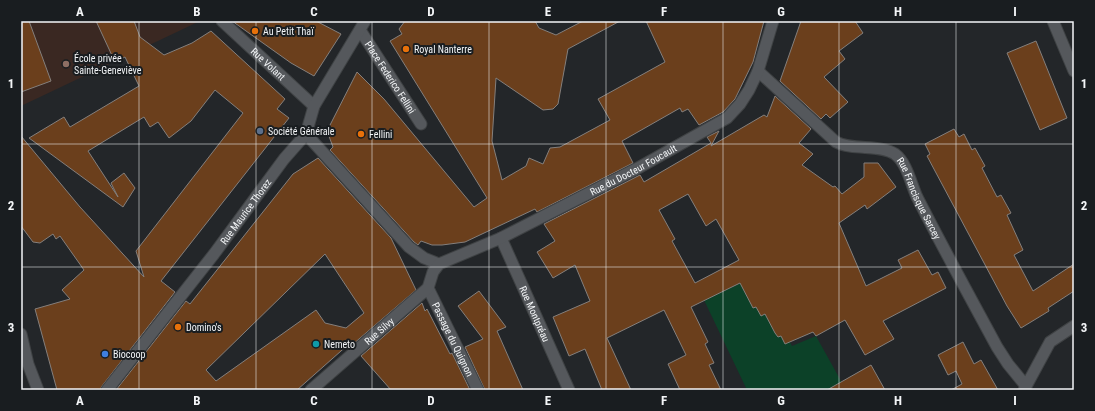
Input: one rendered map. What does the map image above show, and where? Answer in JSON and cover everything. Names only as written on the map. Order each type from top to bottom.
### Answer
[{"type":"street","name":"Rue Volant","points":[[222,21],[314,106]]},
{"type":"street","name":"Rue du Docteur Foucault","points":[[439,264],[501,238],[651,161],[727,118],[740,104],[758,71],[773,21]]},
{"type":"street","points":[[1053,21],[1074,71]]},
{"type":"street","name":"Rue Maurice Thorez","points":[[107,390],[214,254],[284,159],[306,134],[314,106],[362,25]]},
{"type":"street","name":"Place Federico Fellini","points":[[362,25],[420,124]]},
{"type":"street","name":"Rue Francisque Sarcey","points":[[758,71],[836,142],[848,146],[886,150],[896,155],[997,347],[1025,388]]},
{"type":"street","points":[[306,134],[409,247],[424,258],[439,264],[433,272],[428,288]]},
{"type":"street","name":"Rue Montpréau","points":[[501,238],[569,390]]},
{"type":"street","name":"Rue Silvy","points":[[311,390],[428,288]]},
{"type":"street","name":"Passage du Quignon","points":[[428,288],[478,390]]},
{"type":"street","points":[[1025,388],[1050,342],[1074,326]]},
{"type":"street","points":[[21,334],[28,364],[38,390]]},
{"type":"shaded area","name":"École privée Sainte-Geneviève","points":[[21,21],[200,21],[21,106]]},
{"type":"green space","points":[[741,283],[761,288],[792,346],[816,336],[846,390],[747,390],[704,300]]},
{"type":"building","points":[[21,21],[29,21],[51,81],[21,92]]},
{"type":"building","points":[[96,21],[134,21],[140,37],[164,55],[192,43],[211,31],[285,99],[277,109],[289,118],[161,281],[175,292],[100,390],[57,390],[35,309],[70,299],[62,290],[84,270],[60,236],[56,239],[53,234],[40,243],[33,242],[21,226],[21,136],[80,207],[144,277],[136,251],[243,113],[215,90],[191,121],[169,138],[158,122],[150,127],[144,117],[88,151],[118,197],[111,183],[124,173],[135,188],[123,207],[29,138],[64,117],[70,127],[139,86],[125,57],[115,62]]},
{"type":"building","points":[[232,21],[316,21],[341,34],[314,76],[291,63]]},
{"type":"building","points":[[405,21],[535,21],[539,28],[556,35],[583,21],[620,21],[568,49],[558,104],[553,109],[543,110],[496,78],[492,141],[502,180],[526,166],[529,158],[543,164],[550,148],[560,147],[610,120],[598,99],[665,62],[646,21],[764,21],[753,62],[735,99],[723,112],[699,125],[688,109],[682,112],[680,108],[622,141],[633,163],[537,212],[535,209],[465,242],[432,245],[421,241],[418,245],[330,150],[333,147],[327,131],[357,72],[384,99],[474,207],[487,198],[390,41],[402,34],[399,29]]},
{"type":"building","points":[[801,21],[855,21],[863,33],[839,51],[845,59],[824,77],[848,102],[830,118],[826,114],[821,119],[780,81]]},
{"type":"building","points":[[1036,41],[1067,118],[1040,130],[1007,53]]},
{"type":"building","points":[[775,96],[811,129],[799,143],[813,154],[802,165],[833,187],[835,186],[842,194],[864,177],[864,163],[878,163],[896,187],[867,209],[865,205],[839,223],[866,286],[902,268],[898,260],[918,250],[932,275],[938,272],[946,288],[883,321],[894,339],[865,355],[845,320],[816,336],[813,332],[785,344],[781,336],[778,337],[775,333],[765,314],[761,316],[756,307],[753,308],[740,283],[691,307],[708,342],[705,344],[714,363],[709,365],[721,390],[680,390],[668,364],[686,355],[664,310],[607,338],[631,390],[602,390],[585,349],[569,356],[553,317],[590,301],[575,265],[553,278],[537,252],[555,241],[544,224],[640,175],[644,182],[711,143],[707,137],[719,131],[711,146],[764,115],[767,117]],"holes":[[[688,194],[706,226],[716,219],[739,260],[695,283],[672,241],[675,239],[659,210]]]},
{"type":"building","points":[[954,129],[959,137],[964,134],[972,150],[975,148],[985,166],[982,168],[997,197],[1001,195],[1011,213],[1007,215],[1023,250],[1014,255],[1033,291],[1074,264],[1074,291],[1048,308],[1049,311],[1021,328],[1007,306],[927,156],[930,154],[925,144]]},
{"type":"building","points":[[318,158],[391,238],[416,290],[352,345],[350,343],[297,390],[116,390],[186,301],[190,304],[293,174]],"holes":[[[325,254],[364,313],[346,328],[325,323],[316,310],[216,381],[206,370]]]},
{"type":"building","points":[[479,291],[506,327],[497,331],[523,390],[485,390],[465,347],[483,339],[458,306]]},
{"type":"building","points":[[422,303],[425,311],[427,309],[450,354],[452,353],[470,390],[391,390],[361,356]]},
{"type":"building","points":[[963,342],[974,364],[981,360],[998,390],[951,390],[962,384],[956,371],[948,375],[938,355]]},
{"type":"building","points":[[871,365],[885,390],[827,390]]},
{"type":"place","name":"Au Petit Thaï","points":[[255,31]]},
{"type":"place","name":"Royal Nanterre","points":[[406,49]]},
{"type":"place","name":"École privée Sainte-Geneviève","points":[[66,64]]},
{"type":"place","name":"Société Générale","points":[[260,131]]},
{"type":"place","name":"Fellini","points":[[361,134]]},
{"type":"place","name":"Domino's","points":[[178,327]]},
{"type":"place","name":"Nemeto","points":[[316,344]]},
{"type":"place","name":"Biocoop","points":[[105,354]]}]
